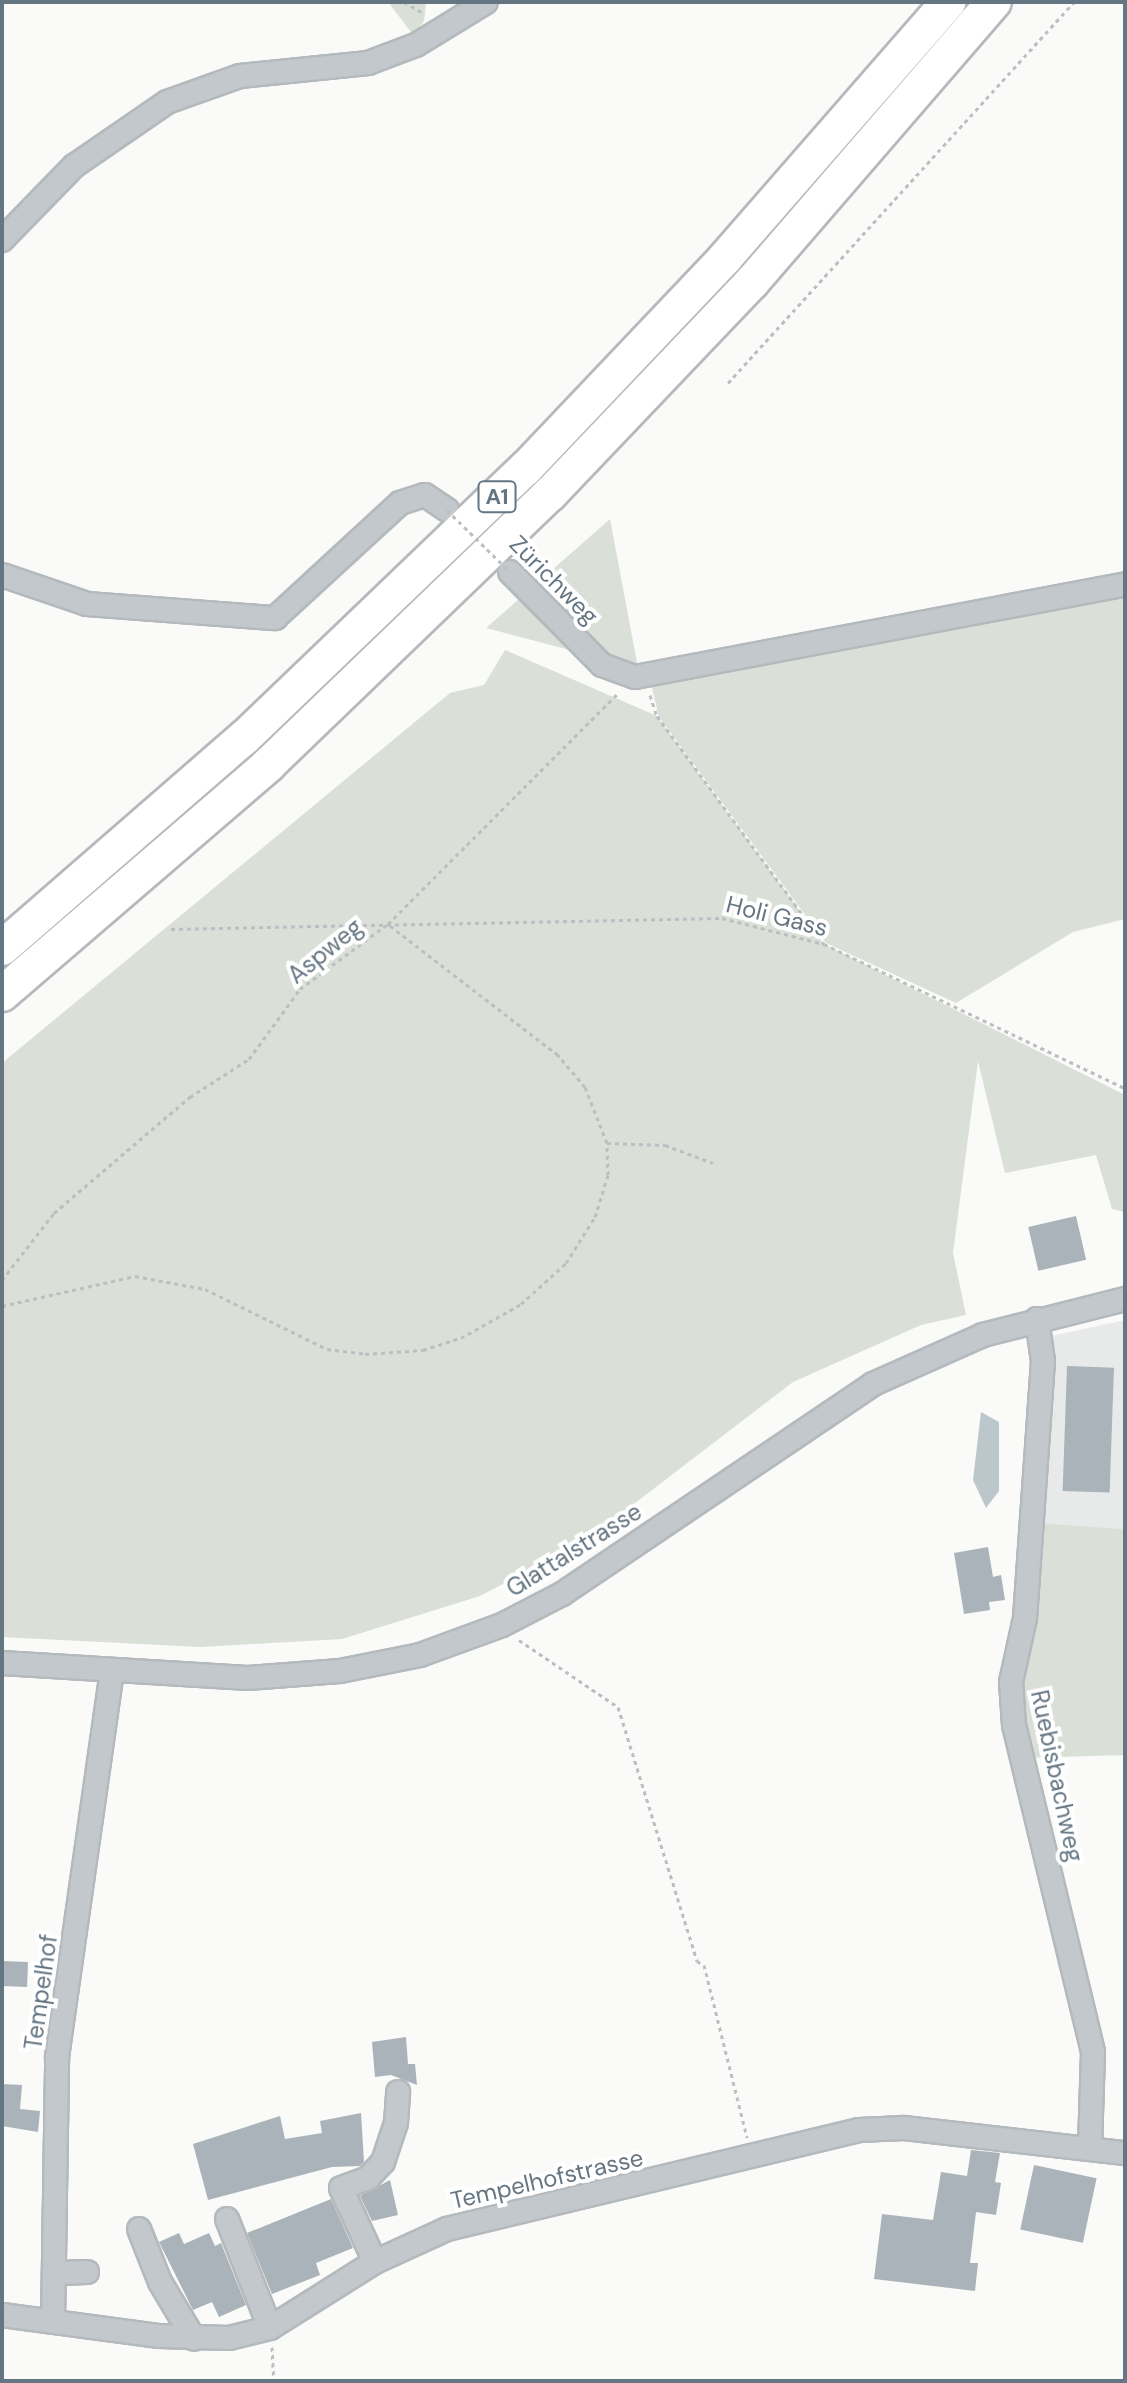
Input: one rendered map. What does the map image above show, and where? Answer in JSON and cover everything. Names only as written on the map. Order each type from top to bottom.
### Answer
[{"type":"highway","name":"A1","points":[[2,948],[244,738],[525,469],[725,258],[948,2]]},
{"type":"highway","name":"A1","points":[[2,994],[278,755],[550,494],[752,282],[994,2]]},
{"type":"street","points":[[2,240],[74,166],[167,102],[240,76],[368,63],[416,45],[486,2]]},
{"type":"street","points":[[2,575],[87,604],[275,618],[400,503],[425,495],[447,510]]},
{"type":"street","name":"Zürichweg","points":[[510,572],[602,665],[639,676]]},
{"type":"street","points":[[639,676],[1125,584]]},
{"type":"street","name":"Glattalstrasse","points":[[2,1663],[248,1678],[340,1671],[420,1655],[502,1625],[600,1570],[873,1384],[983,1335],[1125,1299]]},
{"type":"street","name":"Ruebisbachweg","points":[[1037,1319],[1043,1361],[1025,1618],[1011,1682],[1014,1725],[1093,2052],[1090,2146]]},
{"type":"street","name":"Tempelhof","points":[[53,2322],[56,2273],[53,2150],[57,2057],[112,1672]]},
{"type":"street","points":[[375,2262],[341,2188],[368,2178],[383,2162],[396,2123],[398,2092]]},
{"type":"street","name":"Tempelhofstrasse","points":[[2,2315],[194,2339],[270,2328],[375,2262],[447,2229],[859,2130],[904,2128],[1090,2146],[1125,2153]]},
{"type":"street","points":[[227,2219],[270,2328]]},
{"type":"street","points":[[139,2229],[160,2282],[194,2339]]},
{"type":"street","points":[[56,2273],[87,2272]]},
{"type":"path","points":[[404,2],[412,11],[433,16]]},
{"type":"path","points":[[728,383],[1074,2]]},
{"type":"path","name":"Zürichweg","points":[[447,510],[510,572]]},
{"type":"path","points":[[639,676],[657,716],[824,944]]},
{"type":"path","name":"Aspweg","points":[[2,1280],[54,1213],[190,1097],[249,1059],[300,989],[388,924],[639,676]]},
{"type":"path","name":"Holi Gass","points":[[171,929],[722,918],[824,944],[1125,1088]]},
{"type":"path","points":[[2,1306],[135,1276],[205,1289],[327,1349],[365,1354],[423,1350],[461,1338],[521,1304],[566,1263],[595,1217],[608,1175],[607,1143],[585,1087],[558,1055],[388,924]]},
{"type":"path","points":[[607,1143],[665,1145],[713,1163]]},
{"type":"path","points":[[502,1625],[618,1707],[697,1961],[704,1965],[751,2157]]},
{"type":"path","points":[[270,2328],[274,2381]]},
{"type":"shaded area","points":[[388,2],[426,2],[424,21],[414,36]]},
{"type":"shaded area","points":[[610,519],[638,668],[486,628]]},
{"type":"shaded area","points":[[1125,587],[1125,919],[1073,932],[956,1003],[826,943],[659,717],[649,676]]},
{"type":"shaded area","points":[[505,650],[657,716],[824,944],[1125,1095],[1125,1212],[1112,1209],[1096,1155],[1005,1173],[978,1061],[953,1253],[966,1315],[921,1325],[793,1382],[588,1539],[480,1596],[342,1639],[200,1647],[2,1637],[2,1063],[450,693],[484,685]]},
{"type":"shaded area","points":[[1125,1320],[1125,1529],[1038,1523],[1051,1336]]},
{"type":"shaded area","points":[[981,1412],[999,1422],[999,1491],[986,1508],[973,1480]]},
{"type":"shaded area","points":[[1039,1523],[1125,1529],[1125,1755],[1023,1758],[1014,1683]]},
{"type":"building","points":[[1076,1216],[1086,1260],[1038,1271],[1028,1227]]},
{"type":"building","points":[[1067,1366],[1114,1368],[1110,1493],[1063,1491]]},
{"type":"building","points":[[988,1547],[993,1577],[1001,1575],[1005,1600],[989,1602],[990,1610],[964,1614],[954,1553]]},
{"type":"building","points":[[2,1961],[28,1962],[27,1987],[2,1986]]},
{"type":"building","points":[[406,2037],[408,2064],[415,2064],[417,2085],[391,2075],[375,2077],[372,2042]]},
{"type":"building","points":[[2,2084],[22,2085],[20,2109],[40,2111],[38,2132],[2,2126]]},
{"type":"building","points":[[361,2113],[364,2162],[360,2166],[332,2167],[208,2200],[193,2144],[280,2116],[285,2139],[322,2133],[320,2121]]},
{"type":"building","points":[[971,2150],[1000,2153],[995,2182],[1001,2183],[996,2215],[976,2212],[970,2263],[978,2263],[975,2291],[874,2279],[882,2214],[933,2220],[941,2172],[967,2176]]},
{"type":"building","points":[[1034,2165],[1097,2178],[1083,2243],[1020,2230]]},
{"type":"building","points":[[390,2180],[398,2215],[372,2221],[360,2196]]},
{"type":"building","points":[[331,2199],[353,2248],[316,2263],[320,2275],[272,2294],[247,2233]]},
{"type":"building","points":[[179,2233],[184,2244],[209,2233],[215,2246],[221,2243],[246,2305],[219,2317],[212,2302],[193,2310],[159,2242]]}]
